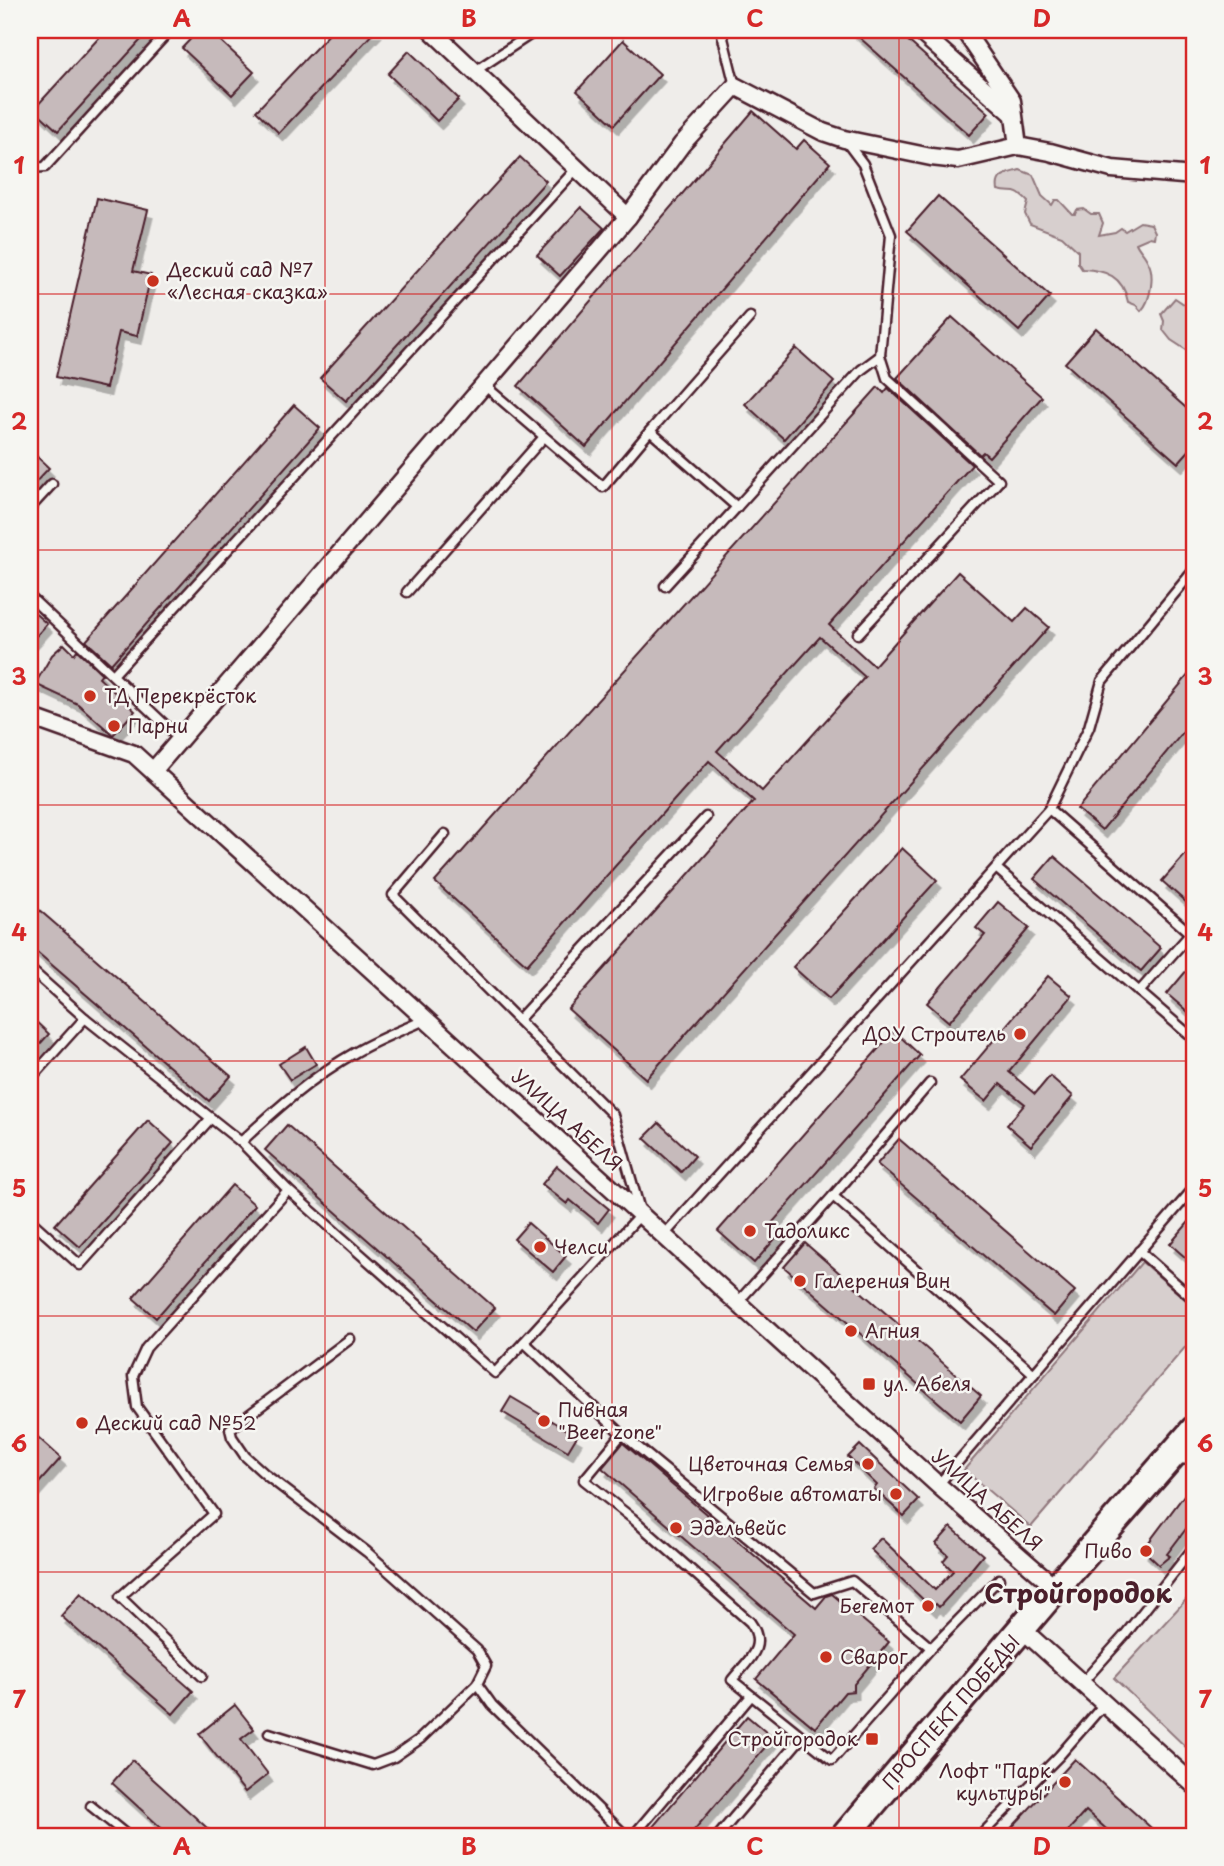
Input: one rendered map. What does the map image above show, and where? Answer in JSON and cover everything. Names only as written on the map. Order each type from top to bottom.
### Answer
[{"type":"main road","name":"ПРОСПЕКТ ПОБЕДЫ","points":[[845,1836],[1056,1588],[1182,1460],[1194,1430]]},
{"type":"street","points":[[431,30],[628,217]]},
{"type":"street","points":[[918,30],[1013,114]]},
{"type":"street","points":[[964,30],[1012,101],[1017,146]]},
{"type":"street","points":[[153,771],[628,217],[682,144],[735,86],[823,132],[931,157],[958,160],[1017,146],[1050,152],[1112,170],[1194,176]]},
{"type":"street","name":"УЛИЦА АБЕЛЯ","points":[[30,717],[134,754],[938,1485],[1056,1588]]},
{"type":"street","points":[[1022,1629],[1194,1785]]},
{"type":"lane","points":[[30,168],[45,167],[170,30]]},
{"type":"lane","points":[[475,71],[537,30]]},
{"type":"lane","points":[[720,30],[735,86]]},
{"type":"lane","points":[[844,139],[863,164],[891,235],[880,356],[887,378],[999,481],[858,634]]},
{"type":"lane","points":[[113,675],[577,168]]},
{"type":"lane","points":[[484,385],[603,487],[750,317]]},
{"type":"lane","points":[[665,586],[861,370],[880,356]]},
{"type":"lane","points":[[650,431],[737,507]]},
{"type":"lane","points":[[407,592],[544,437]]},
{"type":"lane","points":[[30,508],[52,484]]},
{"type":"lane","points":[[664,1235],[1049,809],[1089,727],[1102,681],[1194,570]]},
{"type":"lane","points":[[30,597],[180,738]]},
{"type":"lane","points":[[1049,809],[1192,932],[1139,992]]},
{"type":"lane","points":[[518,1020],[706,817]]},
{"type":"lane","points":[[30,970],[241,1142],[288,1190],[495,1373],[641,1214],[613,1115],[393,895],[445,834]]},
{"type":"lane","points":[[996,869],[1194,1039]]},
{"type":"lane","points":[[30,1079],[85,1017]]},
{"type":"lane","points":[[241,1142],[276,1110],[329,1069],[357,1051],[425,1020]]},
{"type":"lane","points":[[738,1302],[930,1083]]},
{"type":"lane","points":[[30,1220],[80,1265],[211,1118]]},
{"type":"lane","points":[[938,1485],[1194,1188]]},
{"type":"lane","points":[[202,1676],[120,1597],[214,1514],[137,1408],[133,1376],[146,1348],[288,1190]]},
{"type":"lane","points":[[832,1196],[1034,1374]]},
{"type":"lane","points":[[1139,1251],[1189,1295],[1194,1289]]},
{"type":"lane","points":[[269,1733],[373,1765],[394,1757],[420,1739],[477,1684],[486,1666],[477,1650],[367,1552],[266,1475],[245,1456],[232,1437],[230,1429],[350,1339]]},
{"type":"lane","points":[[524,1342],[622,1434],[814,1593],[852,1581],[930,1648]]},
{"type":"lane","points":[[622,1434],[584,1480],[632,1518],[750,1622],[757,1635],[758,1645],[732,1680],[832,1760],[930,1648],[999,1579]]},
{"type":"lane","points":[[1082,1683],[1124,1636],[1194,1547]]},
{"type":"lane","points":[[477,1684],[492,1705],[626,1836]]},
{"type":"lane","points":[[633,1836],[751,1696]]},
{"type":"lane","points":[[980,1836],[1059,1756],[1105,1703]]},
{"type":"lane","points":[[718,1836],[802,1737]]},
{"type":"lane","points":[[91,1806],[128,1836]]},
{"type":"lane","points":[[1192,1836],[1194,1828]]},
{"type":"shaded area","points":[[1020,170],[1033,175],[1042,196],[1052,205],[1055,200],[1059,200],[1072,214],[1084,209],[1091,214],[1099,214],[1103,223],[1099,235],[1121,228],[1125,231],[1140,222],[1151,224],[1155,232],[1154,238],[1136,243],[1147,259],[1151,273],[1149,294],[1141,311],[1128,302],[1118,280],[1106,273],[1082,269],[1078,263],[1078,251],[1062,236],[1030,224],[1025,214],[1028,202],[1023,197],[1016,192],[998,190],[1000,178]]},
{"type":"shaded area","points":[[1175,298],[1187,306],[1194,303],[1194,350],[1191,353],[1171,340],[1163,330],[1164,321],[1161,314]]},
{"type":"shaded area","points":[[1142,1262],[1194,1307],[1194,1337],[1031,1527],[964,1470]]},
{"type":"shaded area","points":[[1194,1591],[1194,1755],[1114,1678]]},
{"type":"building","points":[[106,30],[150,30],[58,131],[34,109]]},
{"type":"building","points":[[199,30],[209,30],[254,72],[232,95],[182,48]]},
{"type":"building","points":[[333,30],[376,30],[279,133],[256,111]]},
{"type":"building","points":[[851,30],[896,30],[989,113],[969,135]]},
{"type":"building","points":[[623,40],[660,74],[614,125],[577,91]]},
{"type":"building","points":[[409,51],[459,99],[437,121],[388,74]]},
{"type":"building","points":[[753,111],[796,149],[804,140],[830,163],[586,447],[518,386]]},
{"type":"building","points":[[520,157],[546,181],[346,401],[320,378]]},
{"type":"building","points":[[938,196],[1050,296],[1019,331],[907,231]]},
{"type":"building","points":[[97,198],[148,210],[133,271],[151,275],[137,336],[119,332],[106,388],[56,377]]},
{"type":"building","points":[[581,207],[604,228],[560,276],[537,255]]},
{"type":"building","points":[[952,317],[1042,397],[989,457],[983,452],[980,455],[897,378]]},
{"type":"building","points":[[1096,328],[1194,415],[1194,445],[1178,463],[1065,363]]},
{"type":"building","points":[[796,348],[834,382],[784,439],[745,404]]},
{"type":"building","points":[[878,387],[884,393],[888,388],[972,465],[829,625],[874,666],[958,572],[1014,622],[1027,608],[1049,627],[646,1079],[568,1009],[754,801],[709,761],[527,965],[435,882]],"holes":[[[820,637],[865,677],[762,791],[717,751]]]},
{"type":"building","points":[[294,405],[320,428],[111,664],[86,641]]},
{"type":"building","points":[[30,450],[49,468],[30,488]]},
{"type":"building","points":[[30,609],[47,624],[30,643]]},
{"type":"building","name":"ТД Перекрёсток","points":[[64,644],[74,654],[77,650],[102,674],[99,678],[135,711],[113,735],[78,704],[35,684],[52,655]]},
{"type":"building","points":[[1194,668],[1194,719],[1102,830],[1077,809]]},
{"type":"building","points":[[1194,845],[1194,895],[1187,903],[1162,881]]},
{"type":"building","points":[[902,848],[937,880],[829,999],[793,967]]},
{"type":"building","points":[[1054,856],[1161,948],[1141,971],[1034,879]]},
{"type":"building","points":[[30,902],[231,1076],[209,1101],[30,946]]},
{"type":"building","points":[[998,902],[1029,928],[949,1022],[927,1003],[985,935],[976,928]]},
{"type":"building","points":[[1187,970],[1194,977],[1194,1017],[1167,994]]},
{"type":"building","name":"ДОУ Строитель","points":[[1048,976],[1072,996],[1009,1072],[1035,1094],[1050,1076],[1073,1096],[1031,1146],[1007,1125],[1025,1104],[1000,1084],[986,1101],[960,1080]]},
{"type":"building","points":[[30,1016],[49,1034],[30,1055]]},
{"type":"building","points":[[894,1031],[920,1055],[772,1223],[782,1231],[754,1263],[718,1231]]},
{"type":"building","points":[[306,1047],[316,1064],[290,1080],[279,1064]]},
{"type":"building","points":[[148,1120],[173,1143],[80,1247],[55,1225]]},
{"type":"building","points":[[659,1123],[695,1156],[681,1172],[644,1138]]},
{"type":"building","points":[[287,1125],[495,1308],[473,1332],[265,1150]]},
{"type":"building","points":[[899,1139],[1075,1291],[1054,1316],[877,1164]]},
{"type":"building","points":[[557,1166],[609,1209],[598,1223],[570,1200],[567,1204],[542,1184]]},
{"type":"building","points":[[232,1185],[255,1205],[156,1318],[133,1298]]},
{"type":"building","points":[[1194,1216],[1194,1265],[1170,1244]]},
{"type":"building","name":"Челси","points":[[528,1223],[566,1256],[553,1272],[514,1239]]},
{"type":"building","points":[[805,1243],[981,1396],[960,1421],[784,1267]]},
{"type":"building","points":[[511,1397],[577,1436],[568,1451],[502,1412]]},
{"type":"building","points":[[30,1430],[61,1458],[30,1493]]},
{"type":"building","points":[[623,1443],[816,1608],[826,1596],[832,1594],[889,1642],[854,1684],[854,1691],[845,1692],[815,1728],[756,1679],[794,1634],[602,1468]]},
{"type":"building","points":[[860,1445],[919,1500],[904,1516],[874,1489],[877,1485],[848,1457]]},
{"type":"building","points":[[1185,1494],[1194,1501],[1194,1530],[1189,1525],[1167,1554],[1170,1556],[1159,1565],[1143,1550]]},
{"type":"building","points":[[951,1527],[983,1555],[939,1607],[936,1604],[932,1608],[870,1549],[881,1538],[935,1590],[953,1571],[943,1561],[948,1555],[936,1544]]},
{"type":"building","points":[[81,1593],[193,1691],[173,1714],[61,1616]]},
{"type":"building","points":[[235,1705],[254,1729],[241,1739],[268,1774],[245,1792],[199,1734]]},
{"type":"building","points":[[747,1716],[773,1738],[689,1836],[645,1836]]},
{"type":"building","points":[[1075,1759],[1160,1836],[1114,1836],[1086,1811],[1063,1836],[1004,1836]]},
{"type":"building","points":[[132,1760],[216,1836],[170,1836],[112,1783]]},
{"type":"place","name":"Деский сад №7 «Лесная сказка»","points":[[153,281]]},
{"type":"place","name":"ТД Перекрёсток","points":[[90,696]]},
{"type":"place","name":"Парни","points":[[114,726]]},
{"type":"place","name":"ДОУ Строитель","points":[[1020,1034]]},
{"type":"place","name":"Тадоликс","points":[[750,1231]]},
{"type":"place","name":"Челси","points":[[540,1247]]},
{"type":"place","name":"Галерения Вин","points":[[800,1281]]},
{"type":"place","name":"Агния","points":[[851,1331]]},
{"type":"place","name":"ул. Абеля","points":[[869,1384]]},
{"type":"place","name":"Пивная \"Beer zone\"","points":[[544,1421]]},
{"type":"place","name":"Деский сад №52","points":[[82,1423]]},
{"type":"place","name":"Цветочная Семья","points":[[868,1464]]},
{"type":"place","name":"Игровые автоматы","points":[[896,1494]]},
{"type":"place","name":"Эдельвейс","points":[[676,1528]]},
{"type":"place","name":"Пиво","points":[[1146,1551]]},
{"type":"place","name":"Бегемот","points":[[928,1606]]},
{"type":"place","name":"Сварог","points":[[826,1657]]},
{"type":"place","name":"Стройгородок","points":[[872,1739]]},
{"type":"place","name":"Лофт \"Парк культуры\"","points":[[1065,1782]]},
{"type":"district","name":"Стройгородок","points":[[1078,1594]]}]
